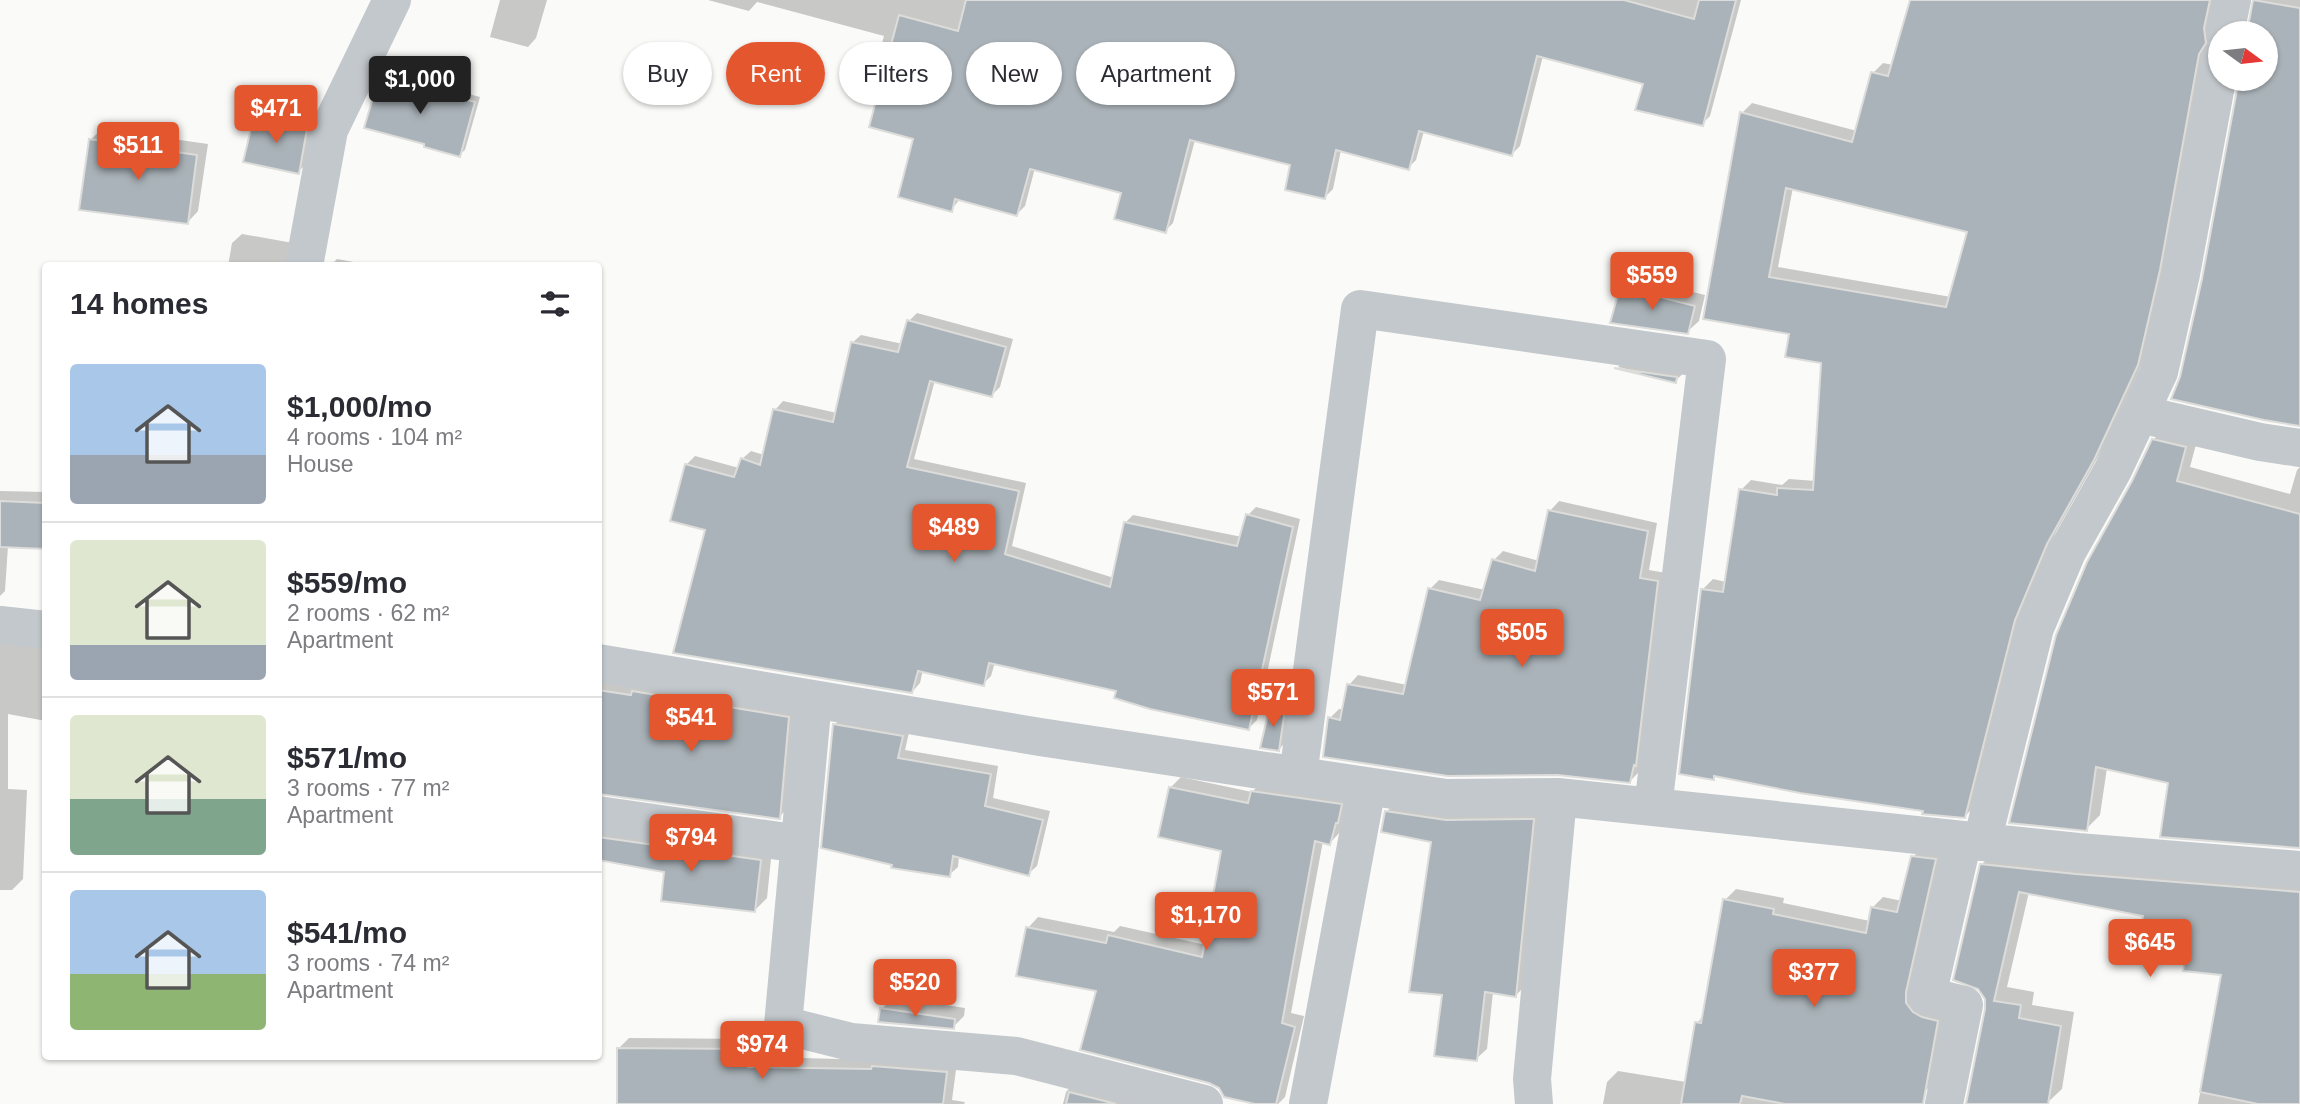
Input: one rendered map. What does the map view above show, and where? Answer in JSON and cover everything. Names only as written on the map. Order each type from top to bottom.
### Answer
[{"type":"street","points":[[305,262],[329,130],[392,0]]},
{"type":"street","points":[[2228,21],[2232,0]]},
{"type":"street","points":[[1944,1104],[1964,1004],[1927,996],[2035,628],[2067,552],[2113,470],[2159,372],[2181,274],[2215,91]]},
{"type":"street","points":[[1298,776],[1360,309],[1707,359],[1653,807]]},
{"type":"street","points":[[2140,414],[2300,449]]},
{"type":"street","points":[[0,625],[42,629]]},
{"type":"street","points":[[602,664],[813,700],[1446,798],[1558,797],[2078,852],[2300,870]]},
{"type":"street","points":[[813,700],[783,1025],[851,1042],[1016,1056],[1204,1104]]},
{"type":"street","points":[[1308,1104],[1367,787]]},
{"type":"street","points":[[1534,1104],[1532,1079],[1558,797]]},
{"type":"street","points":[[602,816],[800,844]]},
{"type":"building","points":[[966,0],[1624,0],[1694,19],[1699,0],[1736,0],[1703,126],[1635,110],[1643,84],[1537,56],[1512,156],[1419,131],[1409,170],[1336,150],[1325,199],[1285,190],[1290,165],[1190,140],[1166,233],[1114,219],[1121,193],[1030,169],[1017,216],[955,199],[952,212],[898,197],[913,139],[869,127],[875,105],[952,105],[952,42],[892,42],[899,15],[958,31]]},
{"type":"building","points":[[1910,0],[2210,0],[2204,28],[2206,43],[2199,54],[2160,270],[2138,365],[2094,460],[2047,544],[2015,620],[1965,818],[1922,814],[1923,811],[1800,793],[1714,776],[1714,780],[1679,774],[1701,589],[1723,592],[1739,489],[1777,495],[1777,488],[1813,490],[1821,363],[1785,357],[1789,334],[1703,319],[1740,112],[1852,142],[1871,72],[1888,76]],"holes":[[[1786,188],[1967,232],[1946,307],[1769,277]]]},
{"type":"building","points":[[2253,0],[2300,8],[2300,426],[2171,399],[2180,377],[2202,279],[2237,91],[2278,91],[2278,21],[2249,21]]},
{"type":"building","points":[[379,77],[475,102],[460,157],[364,128]]},
{"type":"building","points":[[254,116],[307,129],[299,174],[243,162]]},
{"type":"building","points":[[89,139],[197,155],[188,224],[79,210]]},
{"type":"building","points":[[1620,287],[1695,306],[1688,334],[1610,323]]},
{"type":"building","points":[[907,320],[1006,347],[992,397],[930,381],[907,467],[1019,491],[1005,554],[1110,587],[1124,522],[1237,546],[1246,514],[1293,527],[1249,730],[1150,709],[1114,698],[1116,691],[989,663],[984,686],[918,671],[912,693],[673,653],[705,530],[670,521],[685,464],[734,477],[741,458],[760,465],[773,409],[833,422],[851,342],[898,352]]},
{"type":"building","points":[[1614,368],[1677,377],[1676,383]]},
{"type":"building","points":[[2152,439],[2186,447],[2177,481],[2300,514],[2300,848],[2160,837],[2168,783],[2096,767],[2087,831],[2009,823],[2056,635],[2087,562]]},
{"type":"building","points":[[0,501],[42,503],[42,549],[0,547]]},
{"type":"building","points":[[1548,510],[1648,531],[1640,578],[1658,581],[1636,766],[1634,765],[1630,783],[1558,775],[1448,776],[1323,757],[1328,717],[1340,720],[1347,684],[1403,694],[1428,588],[1480,600],[1492,559],[1535,571]]},
{"type":"building","points":[[602,691],[631,695],[632,691],[789,717],[780,819],[602,795]]},
{"type":"building","points":[[1270,706],[1285,709],[1279,751],[1260,748]]},
{"type":"building","points":[[833,724],[903,736],[898,758],[991,774],[985,806],[1043,820],[1029,876],[953,856],[950,877],[891,868],[892,865],[821,848]]},
{"type":"building","points":[[1169,787],[1248,803],[1251,791],[1342,804],[1330,845],[1315,841],[1282,1023],[1295,1027],[1276,1104],[1255,1104],[1224,1097],[1219,1088],[1209,1083],[1080,1050],[1096,991],[1016,976],[1026,927],[1106,943],[1108,935],[1202,957],[1221,851],[1158,837]]},
{"type":"building","points":[[1385,811],[1446,820],[1534,819],[1516,997],[1485,992],[1477,1061],[1434,1056],[1442,995],[1409,992],[1431,842],[1381,832]]},
{"type":"building","points":[[602,838],[761,860],[755,912],[661,901],[664,872],[602,861]]},
{"type":"building","points":[[1911,856],[1936,859],[1906,992],[1906,1003],[1913,1012],[1938,1021],[1923,1104],[1785,1104],[1742,1096],[1740,1104],[1681,1104],[1695,1022],[1701,1023],[1723,899],[1774,909],[1773,914],[1866,933],[1871,907],[1897,912]]},
{"type":"building","points":[[1980,864],[2300,892],[2300,1104],[2258,1104],[2200,1092],[2221,975],[2183,971],[2186,948],[2139,939],[2143,916],[2019,892],[1994,1001],[2021,1005],[2019,1018],[2061,1026],[2048,1104],[1966,1104],[1985,999],[1978,989],[1953,980]]},
{"type":"building","points":[[880,1008],[955,1019],[954,1029],[878,1022]]},
{"type":"building","points":[[617,1048],[748,1049],[748,1067],[871,1069],[872,1066],[947,1072],[943,1104],[617,1104]]},
{"type":"building","points":[[1069,1092],[1116,1104],[1066,1104]]}]
